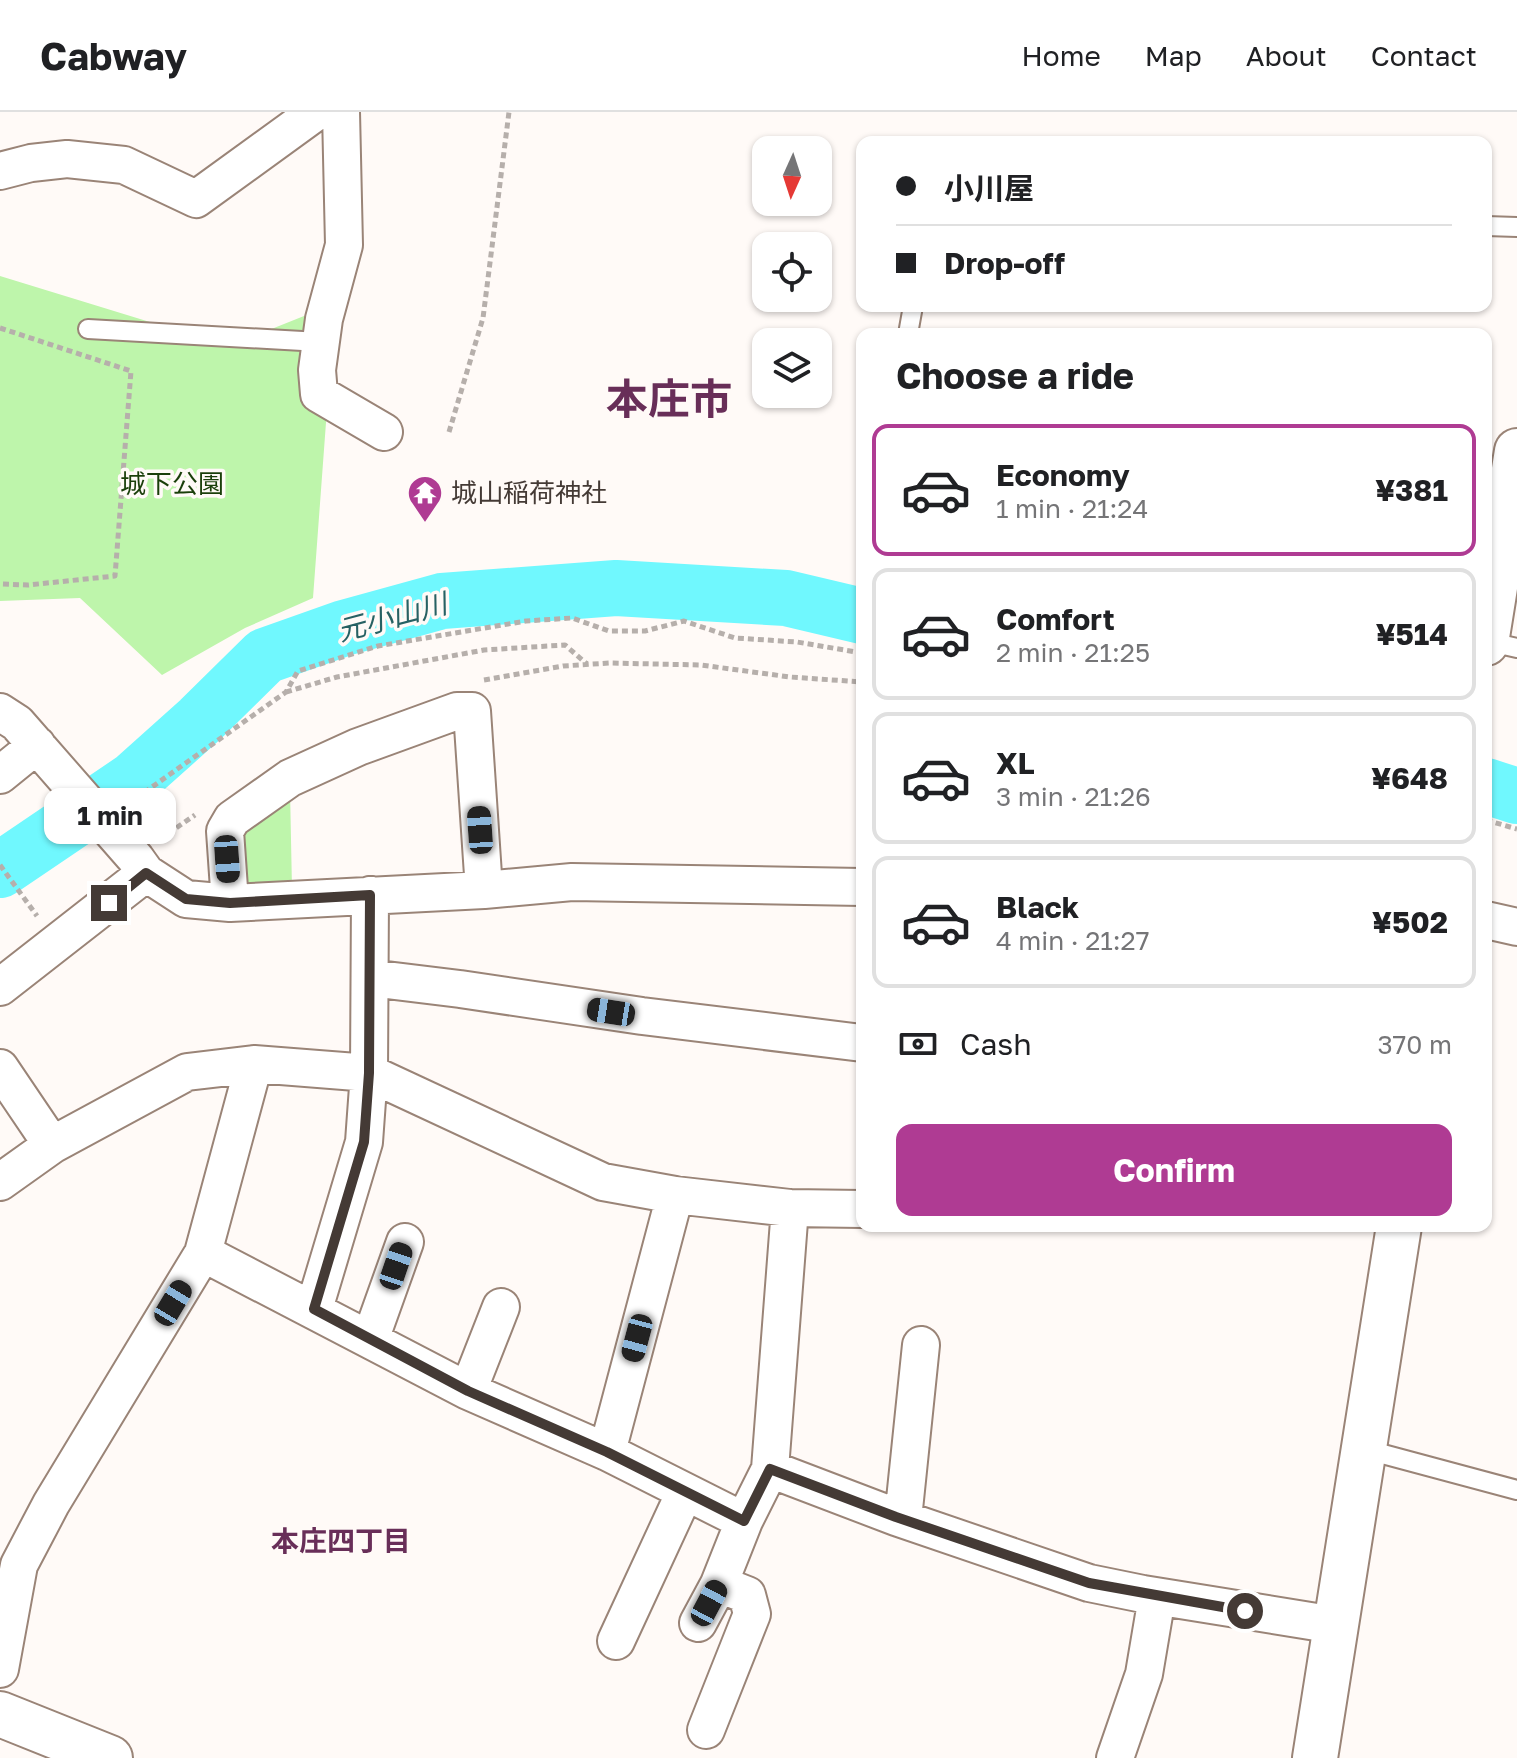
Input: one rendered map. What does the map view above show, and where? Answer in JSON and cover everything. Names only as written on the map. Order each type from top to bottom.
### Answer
[{"type":"main road","points":[[1492,607],[1516,468]]},
{"type":"main road","points":[[1315,1758],[1398,1232]]},
{"type":"main road","points":[[0,1714],[110,1758]]},
{"type":"street","points":[[0,171],[31,163],[67,159],[124,165],[196,199],[316,112]]},
{"type":"street","points":[[341,112],[344,245],[320,342],[317,370],[319,394],[384,432]]},
{"type":"street","points":[[230,903],[225,831],[232,819],[290,778],[358,747],[457,711],[472,711],[484,890]]},
{"type":"street","points":[[0,712],[17,723],[136,861],[186,899],[230,903],[484,890],[572,882],[856,887]]},
{"type":"street","points":[[0,775],[46,756]]},
{"type":"street","points":[[0,987],[136,861]]},
{"type":"street","points":[[314,1309],[364,1142],[369,1073],[370,895]]},
{"type":"street","points":[[1492,921],[1517,927]]},
{"type":"street","points":[[370,978],[856,1042]]},
{"type":"street","points":[[0,1669],[10,1557],[51,1504],[203,1253],[254,1064]]},
{"type":"street","points":[[0,1182],[52,1145],[187,1072],[254,1064],[369,1073],[603,1182],[675,1195],[790,1208],[856,1209]]},
{"type":"street","points":[[0,1068],[52,1145]]},
{"type":"street","points":[[607,1452],[675,1195]]},
{"type":"street","points":[[698,1623],[719,1584],[744,1521],[770,1469],[790,1208]]},
{"type":"street","points":[[370,1340],[405,1242]]},
{"type":"street","points":[[203,1253],[468,1391],[607,1452],[744,1521]]},
{"type":"street","points":[[468,1391],[501,1307]]},
{"type":"street","points":[[903,1519],[921,1345]]},
{"type":"street","points":[[770,1469],[1089,1583],[1335,1625]]},
{"type":"street","points":[[616,1641],[685,1492]]},
{"type":"street","points":[[706,1730],[752,1614],[747,1595],[719,1584]]},
{"type":"street","points":[[1115,1758],[1144,1674],[1157,1597]]},
{"type":"lane","points":[[1492,226],[1517,227]]},
{"type":"lane","points":[[88,329],[320,342]]},
{"type":"lane","points":[[1492,643],[1517,648]]},
{"type":"lane","points":[[1364,1449],[1517,1490]]},
{"type":"path","points":[[449,432],[483,318],[509,112]]},
{"type":"path","points":[[0,328],[131,371],[115,576],[28,585],[0,584]]},
{"type":"path","points":[[286,692],[298,671],[378,646],[526,621],[572,618],[609,631],[645,631],[684,621],[735,638],[797,642],[856,652]]},
{"type":"path","points":[[128,804],[286,692],[337,677],[484,650],[565,645],[588,665]]},
{"type":"path","points":[[1492,822],[1517,829]]},
{"type":"path","points":[[0,865],[31,910],[41,919]]},
{"type":"green space","name":"城下公園","points":[[0,276],[215,342],[264,332],[314,312],[329,382],[313,598],[245,628],[162,675],[80,598],[0,601]]},
{"type":"green space","points":[[290,789],[292,889],[248,891],[237,827]]},
{"type":"waterway","name":"元小山川","points":[[0,870],[133,780],[265,656],[344,628],[442,601],[616,588],[786,598],[856,615]]},
{"type":"waterway","name":"元小山川","points":[[1492,788],[1517,796]]},
{"type":"place","name":"城山稲荷神社","points":[[425,524]]},
{"type":"district","name":"本庄市","points":[[669,399]]},
{"type":"district","name":"本庄四丁目","points":[[341,1541]]},
{"type":"route","points":[[109,903],[146,873],[186,899],[230,903],[370,895],[369,1073],[364,1142],[314,1309],[468,1391],[607,1452],[744,1521],[770,1469],[896,1517],[1089,1583],[1245,1611]]}]
